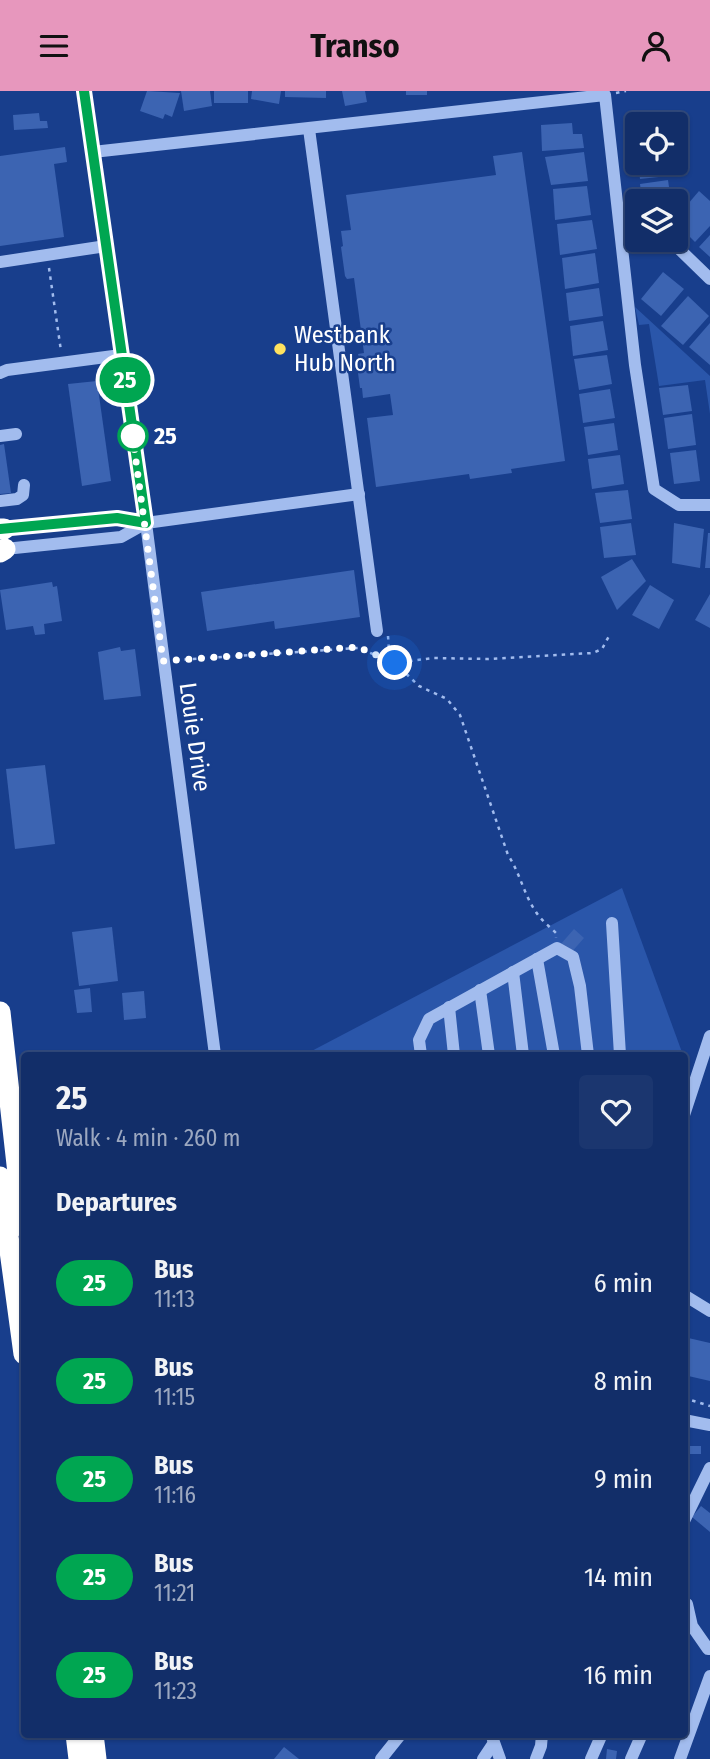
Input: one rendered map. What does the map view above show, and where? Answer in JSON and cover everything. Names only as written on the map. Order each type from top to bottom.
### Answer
[{"type":"highway","points":[[0,1012],[21,1200]]},
{"type":"highway","points":[[0,1177],[21,1332]]},
{"type":"highway","points":[[76,1738],[79,1759]]},
{"type":"highway","points":[[93,1738],[96,1759]]},
{"type":"street","name":"Louie Drive","points":[[85,91],[146,523],[215,1052]]},
{"type":"street","points":[[93,152],[605,95],[635,366],[654,489],[679,505],[710,505]]},
{"type":"street","points":[[309,129],[359,494],[382,630]]},
{"type":"street","points":[[621,230],[625,230]]},
{"type":"street","points":[[0,262],[106,246]]},
{"type":"street","points":[[682,252],[710,279]]},
{"type":"street","points":[[3,371],[121,355]]},
{"type":"street","points":[[0,436],[16,434]]},
{"type":"street","points":[[0,501],[17,499],[23,495],[24,485]]},
{"type":"street","points":[[2,542],[117,518],[146,523],[359,494]]},
{"type":"street","points":[[2,542],[121,537],[146,523]]},
{"type":"street","points":[[612,923],[620,1052]]},
{"type":"street","points":[[421,1052],[419,1040],[429,1019],[557,949],[573,957],[580,986],[588,1052]]},
{"type":"street","points":[[537,959],[553,1052]]},
{"type":"street","points":[[513,972],[523,1052]]},
{"type":"street","points":[[480,990],[489,1052]]},
{"type":"street","points":[[449,1007],[454,1052]]},
{"type":"street","points":[[688,1103],[710,1035]]},
{"type":"street","points":[[688,1297],[710,1311]]},
{"type":"street","points":[[688,1421],[710,1425]]},
{"type":"street","points":[[688,1513],[710,1468]]},
{"type":"street","points":[[688,1614],[692,1626],[710,1649]]},
{"type":"street","points":[[688,1737],[710,1676]]},
{"type":"street","points":[[381,1759],[398,1738]]},
{"type":"street","points":[[536,1759],[542,1738]]},
{"type":"street","points":[[591,1759],[600,1738]]},
{"type":"street","points":[[631,1759],[640,1738]]},
{"type":"street","points":[[680,1759],[688,1738]]},
{"type":"street","points":[[483,1759],[492,1739]]},
{"type":"street","points":[[492,1739],[500,1759]]},
{"type":"path","points":[[48,255],[61,351]]},
{"type":"path","points":[[382,630],[395,663]]},
{"type":"path","points":[[395,663],[441,658],[488,659],[593,653],[602,649],[608,636]]},
{"type":"path","points":[[163,661],[358,647],[395,663],[419,686],[447,699],[460,715],[508,855],[518,870],[528,900],[537,915],[556,933],[557,949]]},
{"type":"path","points":[[688,1399],[710,1406]]},
{"type":"shaded area","points":[[635,307],[710,376],[710,414],[705,380],[659,386],[649,324],[639,325]]},
{"type":"shaded area","points":[[622,888],[682,1052],[310,1052]]},
{"type":"building","points":[[147,91],[180,93],[172,117],[165,114],[163,119],[140,111]]},
{"type":"building","points":[[181,91],[210,91],[212,106],[184,111]]},
{"type":"building","points":[[214,91],[248,91],[248,103],[214,103]]},
{"type":"building","points":[[252,91],[281,91],[279,104],[251,99]]},
{"type":"building","points":[[285,91],[326,91],[326,98],[285,97]]},
{"type":"building","points":[[342,91],[365,91],[367,102],[345,106]]},
{"type":"building","points":[[406,91],[427,91],[427,95],[406,95]]},
{"type":"building","points":[[39,113],[40,121],[47,121],[48,128],[14,130],[13,115]]},
{"type":"building","points":[[572,123],[573,134],[582,134],[584,148],[542,151],[541,125]]},
{"type":"building","points":[[65,147],[67,162],[54,164],[64,237],[0,246],[0,156]]},
{"type":"building","points":[[522,152],[565,461],[511,469],[512,473],[470,479],[469,474],[376,487],[367,418],[393,415],[390,394],[363,398],[360,388],[356,358],[359,357],[358,354],[364,353],[354,278],[347,279],[345,276],[341,247],[341,231],[351,230],[346,195],[496,175],[493,156]]},
{"type":"building","points":[[584,152],[588,181],[551,185],[545,157]]},
{"type":"building","points":[[640,175],[668,175],[668,176],[640,179]]},
{"type":"building","points":[[668,180],[669,189],[641,189],[640,184]]},
{"type":"building","points":[[587,186],[591,215],[555,220],[553,189]]},
{"type":"building","points":[[699,191],[710,201],[710,226],[695,242],[688,235],[688,204]]},
{"type":"building","points":[[592,220],[597,249],[560,255],[557,224]]},
{"type":"building","points":[[710,235],[710,257],[699,247]]},
{"type":"building","points":[[595,253],[599,283],[565,289],[562,258]]},
{"type":"building","points":[[663,272],[684,289],[661,316],[641,299]]},
{"type":"building","points":[[599,288],[603,316],[569,321],[566,293]]},
{"type":"building","points":[[688,296],[709,316],[683,345],[661,326]]},
{"type":"building","points":[[603,321],[608,350],[573,356],[570,326]]},
{"type":"building","points":[[710,323],[710,365],[689,347]]},
{"type":"building","points":[[607,355],[612,384],[579,390],[574,359]]},
{"type":"building","points":[[97,381],[111,481],[82,486],[68,384]]},
{"type":"building","points":[[688,385],[692,411],[663,415],[659,388]]},
{"type":"building","points":[[610,389],[615,418],[583,423],[579,394]]},
{"type":"building","points":[[692,414],[696,445],[668,449],[664,418]]},
{"type":"building","points":[[614,423],[618,450],[588,455],[584,427]]},
{"type":"building","points":[[4,444],[11,493],[0,494],[0,445]]},
{"type":"building","points":[[696,450],[700,481],[674,484],[670,453]]},
{"type":"building","points":[[620,455],[624,484],[592,489],[588,459]]},
{"type":"building","points":[[628,490],[632,519],[600,523],[595,493]]},
{"type":"building","points":[[631,523],[636,555],[604,558],[600,527]]},
{"type":"building","points":[[674,523],[704,529],[700,568],[672,563]]},
{"type":"building","points":[[708,533],[710,568],[705,568]]},
{"type":"building","points":[[632,559],[646,581],[617,610],[601,577]]},
{"type":"building","points":[[354,570],[360,617],[275,629],[274,621],[207,631],[201,592]]},
{"type":"building","points":[[52,582],[53,587],[57,586],[62,621],[44,624],[45,634],[35,635],[33,626],[6,630],[0,590]]},
{"type":"building","points":[[650,585],[674,600],[659,629],[632,615]]},
{"type":"building","points":[[710,594],[710,628],[695,620]]},
{"type":"building","points":[[120,647],[121,651],[135,649],[141,696],[104,700],[98,652]]},
{"type":"building","points":[[45,765],[55,844],[15,849],[6,769]]},
{"type":"building","points":[[112,927],[118,981],[79,986],[72,932]]},
{"type":"building","points":[[574,929],[584,938],[570,954],[560,945]]},
{"type":"building","points":[[90,988],[92,1012],[77,1013],[74,990]]},
{"type":"building","points":[[144,991],[146,1018],[124,1020],[122,993]]},
{"type":"building","points":[[688,1338],[710,1343],[710,1381],[688,1376]]},
{"type":"building","points":[[688,1446],[701,1446],[701,1454],[688,1454]]},
{"type":"building","points":[[701,1506],[710,1513],[710,1532],[692,1517]]},
{"type":"building","points":[[284,1747],[299,1759],[274,1759]]},
{"type":"building","points":[[607,1749],[617,1751],[616,1759],[606,1759]]},
{"type":"bus line","name":"25","points":[[0,529],[117,518],[146,523],[84,91]]},
{"type":"place","name":"Westbank Hub North","points":[[280,349]]},
{"type":"place","name":"25","points":[[133,436]]},
{"type":"route","points":[[133,436],[131,424],[163,661],[293,654],[358,647],[395,663]]}]
